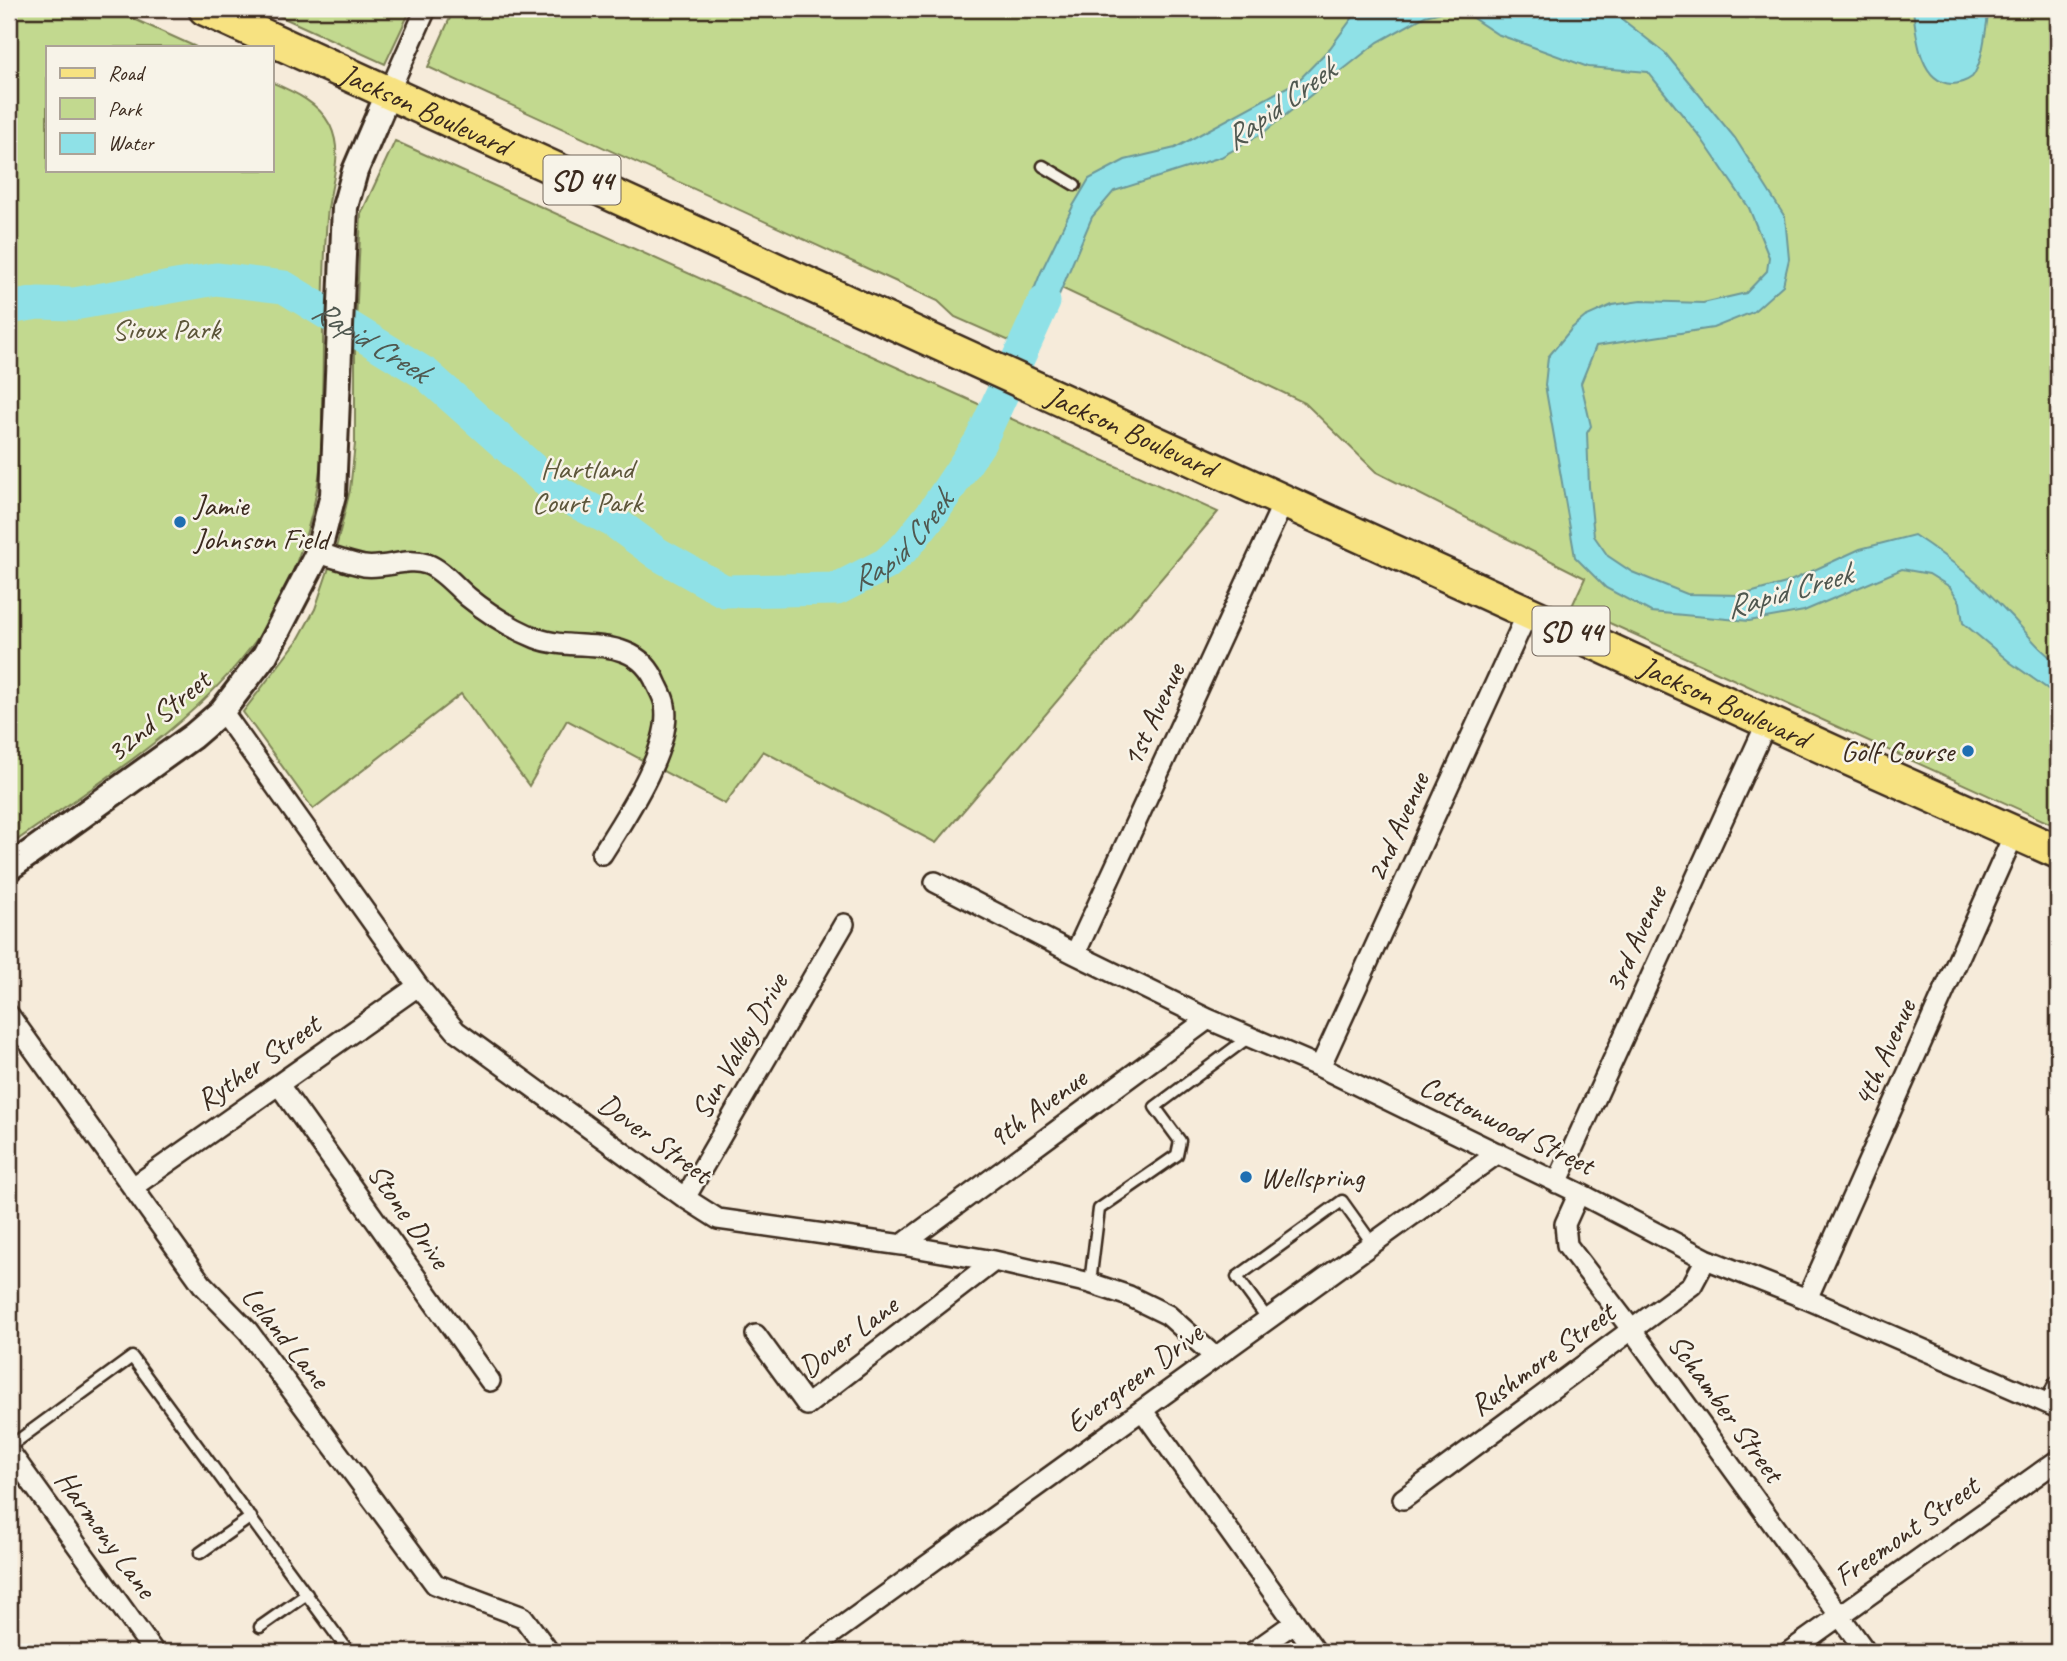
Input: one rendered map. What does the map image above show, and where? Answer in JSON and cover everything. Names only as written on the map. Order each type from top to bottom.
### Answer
[{"type":"main road","name":"Jackson Boulevard","points":[[205,9],[2058,852]]},
{"type":"street","name":"32nd Street","points":[[9,868],[193,736],[222,712],[265,655],[318,553],[333,495],[342,258],[348,194],[355,170],[426,9]]},
{"type":"street","name":"1st Avenue","points":[[1075,954],[1284,501]]},
{"type":"street","points":[[318,553],[365,566],[386,566],[408,561],[428,565],[445,575],[493,617],[513,629],[544,641],[626,652],[647,665],[665,705],[665,727],[655,759],[602,854]]},
{"type":"street","name":"2nd Avenue","points":[[1320,1067],[1528,612]]},
{"type":"street","name":"Dover Street","points":[[222,712],[418,986],[456,1031],[685,1198],[718,1219],[902,1245],[994,1261],[1090,1283],[1129,1296],[1168,1315],[1214,1356]]},
{"type":"street","name":"3rd Avenue","points":[[1557,1183],[1768,720]]},
{"type":"street","name":"4th Avenue","points":[[1807,1299],[2015,832]]},
{"type":"street","name":"Cottonwood Street","points":[[935,882],[1208,1019],[1320,1067],[1498,1153],[1706,1259],[1807,1299],[2054,1406]]},
{"type":"street","name":"Sun Valley Drive","points":[[685,1198],[844,923]]},
{"type":"street","name":"Ryther Street","points":[[133,1187],[418,986]]},
{"type":"street","name":"Leland Lane","points":[[9,1016],[202,1284],[248,1331],[435,1584],[523,1617],[549,1652]]},
{"type":"street","name":"9th Avenue","points":[[902,1245],[1208,1019]]},
{"type":"street","name":"Stone Drive","points":[[279,1085],[490,1381]]},
{"type":"street","name":"Evergreen Drive","points":[[807,1652],[1498,1153]]},
{"type":"street","name":"Schamber Street","points":[[1579,1193],[1565,1224],[1567,1245],[1866,1652]]},
{"type":"street","name":"Rushmore Street","points":[[1404,1499],[1692,1285],[1706,1259]]},
{"type":"street","name":"Dover Lane","points":[[756,1335],[807,1405],[994,1261]]},
{"type":"street","points":[[2054,1406],[2058,1386]]},
{"type":"street","points":[[1143,1411],[1316,1652]]},
{"type":"street","name":"Harmony Lane","points":[[9,1449],[154,1652]]},
{"type":"street","name":"Freemont Street","points":[[1789,1652],[2058,1460]]},
{"type":"street","points":[[1253,1652],[1294,1623]]},
{"type":"lane","points":[[1042,166],[1075,185]]},
{"type":"lane","points":[[1090,1283],[1100,1209],[1177,1155],[1180,1140],[1155,1107],[1250,1037]]},
{"type":"lane","points":[[1267,1318],[1237,1277],[1342,1201],[1372,1243]]},
{"type":"lane","points":[[9,1449],[132,1357],[347,1652]]},
{"type":"lane","points":[[200,1553],[251,1517]]},
{"type":"lane","points":[[260,1627],[307,1594]]},
{"type":"green space","name":"Sioux Park","points":[[9,9],[112,9],[194,46],[46,46],[46,172],[273,172],[273,83],[305,99],[319,110],[330,125],[336,160],[325,241],[320,473],[309,522],[288,582],[270,619],[234,668],[206,698],[143,751],[9,846]]},
{"type":"green space","points":[[264,9],[411,9],[385,64]]},
{"type":"green space","points":[[454,9],[2058,9],[2058,827],[1572,606],[1585,578],[1376,472],[1305,403],[1053,284],[1023,347],[955,317],[938,301],[428,67]]},
{"type":"green space","name":"Hartland Court Park","points":[[395,141],[1218,512],[936,843],[763,751],[725,804],[567,720],[529,786],[461,694],[313,809],[243,712],[298,640],[315,609],[337,544],[350,490],[355,444],[355,343],[361,214]]},
{"type":"water","points":[[1359,9],[1454,9],[1425,16],[1378,42],[1263,133],[1221,157],[1114,191],[1092,217],[1037,347],[1015,337],[1041,272],[1089,179],[1125,160],[1175,148],[1298,81],[1330,48]]},
{"type":"water","points":[[1459,9],[1609,9],[1665,53],[1735,138],[1785,217],[1789,259],[1783,285],[1753,312],[1713,328],[1596,346],[1581,383],[1591,426],[1587,433],[1594,536],[1608,556],[1632,572],[1687,594],[1742,595],[1786,583],[1860,549],[1914,535],[1976,581],[2038,646],[2058,663],[2058,696],[2011,663],[1963,623],[1960,602],[1950,587],[1929,574],[1902,569],[1804,611],[1749,621],[1651,612],[1606,588],[1575,557],[1545,385],[1548,357],[1585,317],[1612,305],[1641,301],[1703,303],[1746,293],[1767,271],[1769,257],[1749,208],[1701,138],[1648,72],[1588,67],[1497,34]]},
{"type":"water","points":[[1913,9],[1989,9],[1981,54],[1972,77],[1952,84],[1932,75],[1921,55]]},
{"type":"waterway","name":"Rapid Creek","points":[[9,308],[38,303],[74,304],[216,279],[284,287],[426,374],[561,494],[613,521],[658,554],[724,591],[837,589],[886,564],[906,546],[934,511],[980,442],[1044,302]]},
{"type":"place","name":"Jamie Johnson Field","points":[[180,522]]},
{"type":"place","name":"Golf Course","points":[[1968,751]]},
{"type":"place","name":"Wellspring","points":[[1246,1177]]}]
